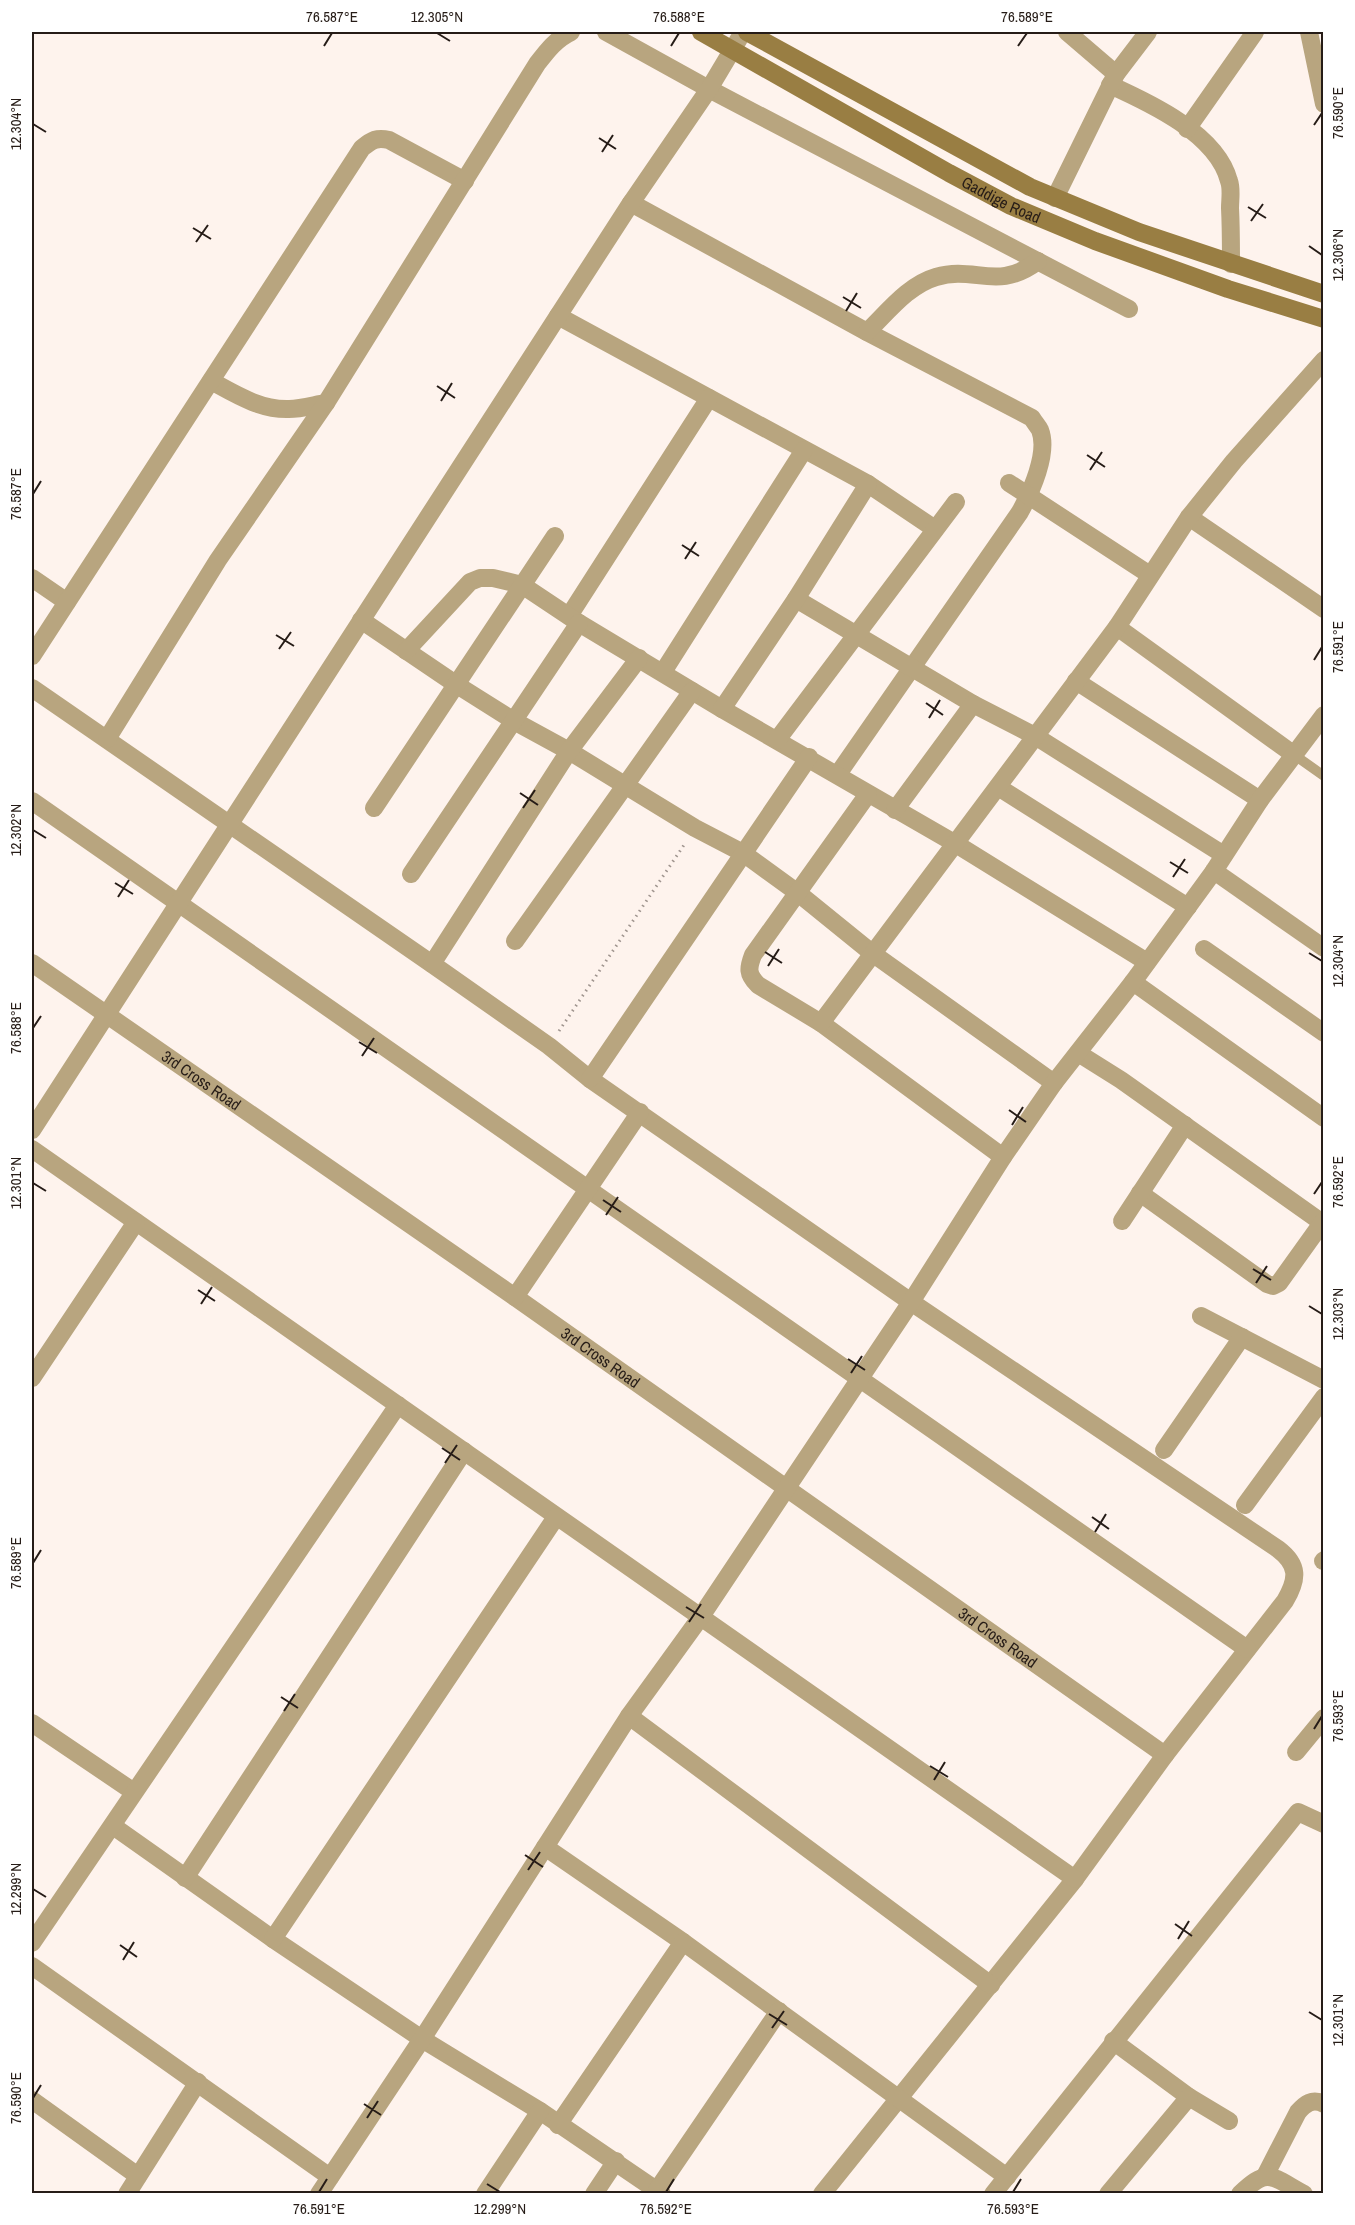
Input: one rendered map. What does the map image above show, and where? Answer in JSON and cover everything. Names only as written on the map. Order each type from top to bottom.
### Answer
[{"type":"main road","name":"Gaddige Road","points":[[701,32],[1011,206],[1095,241],[1228,289],[1323,319]]},
{"type":"main road","name":"Gaddige Road","points":[[745,32],[1030,188],[1138,232],[1323,294]]},
{"type":"street","points":[[107,738],[218,560],[326,403],[537,64],[551,46],[563,35],[571,32]]},
{"type":"street","points":[[606,32],[709,89],[1130,309]]},
{"type":"street","points":[[32,1130],[631,203],[745,32]]},
{"type":"street","points":[[1067,32],[1113,80],[1155,105],[1201,139],[1217,158],[1230,183],[1231,264]]},
{"type":"street","points":[[1055,198],[1113,80],[1148,32]]},
{"type":"street","points":[[1187,129],[1255,32]]},
{"type":"street","points":[[1309,32],[1323,104]]},
{"type":"street","points":[[32,656],[362,148],[372,140],[381,138],[389,140],[465,181]]},
{"type":"street","points":[[631,203],[867,332],[1032,418],[1040,431],[1042,447],[1037,471],[1029,496],[1020,512],[838,774]]},
{"type":"street","points":[[867,332],[915,286],[936,277],[1014,275],[1025,271],[1038,261]]},
{"type":"street","points":[[558,316],[868,484],[935,529]]},
{"type":"street","points":[[821,1023],[1117,627],[1190,517],[1234,461],[1323,360]]},
{"type":"street","points":[[211,381],[249,401],[265,406],[289,409],[326,403]]},
{"type":"street","points":[[411,874],[514,721],[709,399]]},
{"type":"street","points":[[663,672],[804,450]]},
{"type":"street","points":[[1009,483],[1150,575]]},
{"type":"street","points":[[722,709],[796,599],[868,484]]},
{"type":"street","points":[[777,740],[957,502]]},
{"type":"street","points":[[1190,517],[1323,609]]},
{"type":"street","points":[[374,808],[555,536]]},
{"type":"street","points":[[32,578],[67,602]]},
{"type":"street","points":[[406,651],[470,582],[480,578],[493,578],[522,585],[692,691],[956,844],[1147,962]]},
{"type":"street","points":[[796,599],[913,666],[973,704],[1035,736],[1224,855]]},
{"type":"street","points":[[361,620],[514,721],[743,854],[798,893],[873,953],[1054,1083]]},
{"type":"street","points":[[1117,627],[1293,754]]},
{"type":"street","points":[[432,964],[569,751],[639,658]]},
{"type":"street","points":[[1076,681],[1260,800]]},
{"type":"street","points":[[32,688],[432,964],[549,1046],[590,1079],[911,1302],[1288,1557],[1293,1566],[1295,1578],[1293,1589],[1165,1755],[1075,1879],[822,2193]]},
{"type":"street","points":[[515,941],[692,691]]},
{"type":"street","points":[[895,810],[973,704]]},
{"type":"street","points":[[319,2193],[422,2039],[629,1716],[700,1618],[860,1379],[1003,1157],[1054,1083],[1188,907],[1260,800],[1323,715]]},
{"type":"street","points":[[590,1079],[809,757]]},
{"type":"street","points":[[998,787],[1188,907]]},
{"type":"street","points":[[868,795],[753,955],[748,971],[750,977],[758,985],[821,1023],[1003,1157]]},
{"type":"street","points":[[32,801],[1247,1649]]},
{"type":"street","points":[[1214,871],[1323,948]]},
{"type":"street","points":[[1204,949],[1323,1033]]},
{"type":"street","name":"3rd Cross Road","points":[[32,963],[515,1297],[1165,1755]]},
{"type":"street","points":[[1133,982],[1323,1118]]},
{"type":"street","points":[[1078,1053],[1121,1080],[1323,1223],[1279,1283],[1273,1286],[1140,1193]]},
{"type":"street","points":[[515,1297],[640,1112]]},
{"type":"street","points":[[1122,1221],[1185,1125]]},
{"type":"street","points":[[32,1149],[1075,1879]]},
{"type":"street","points":[[32,1378],[136,1222]]},
{"type":"street","points":[[1201,1316],[1323,1380]]},
{"type":"street","points":[[1164,1450],[1242,1337]]},
{"type":"street","points":[[1245,1505],[1323,1397]]},
{"type":"street","points":[[32,1943],[398,1405]]},
{"type":"street","points":[[186,1878],[464,1451]]},
{"type":"street","points":[[273,1939],[556,1517]]},
{"type":"street","points":[[629,1716],[991,1984]]},
{"type":"street","points":[[1296,1752],[1323,1718]]},
{"type":"street","points":[[32,1723],[134,1792]]},
{"type":"street","points":[[993,2193],[1298,1812],[1323,1824]]},
{"type":"street","points":[[113,1826],[273,1939],[422,2039],[540,2111],[659,2192],[779,2011]]},
{"type":"street","points":[[545,1847],[684,1942],[1007,2177]]},
{"type":"street","points":[[558,2125],[684,1942]]},
{"type":"street","points":[[32,1966],[330,2177]]},
{"type":"street","points":[[1113,2042],[1190,2097],[1229,2121]]},
{"type":"street","points":[[127,2193],[198,2082]]},
{"type":"street","points":[[1108,2193],[1190,2097]]},
{"type":"street","points":[[32,2100],[138,2176]]},
{"type":"street","points":[[1265,2176],[1298,2112],[1312,2101],[1323,2104]]},
{"type":"street","points":[[485,2193],[540,2111]]},
{"type":"street","points":[[594,2193],[616,2161]]},
{"type":"street","points":[[1240,2193],[1265,2176],[1273,2177],[1304,2193]]},
{"type":"lane","points":[[1293,754],[1323,776]]},
{"type":"path","points":[[549,1046],[695,828]]}]
